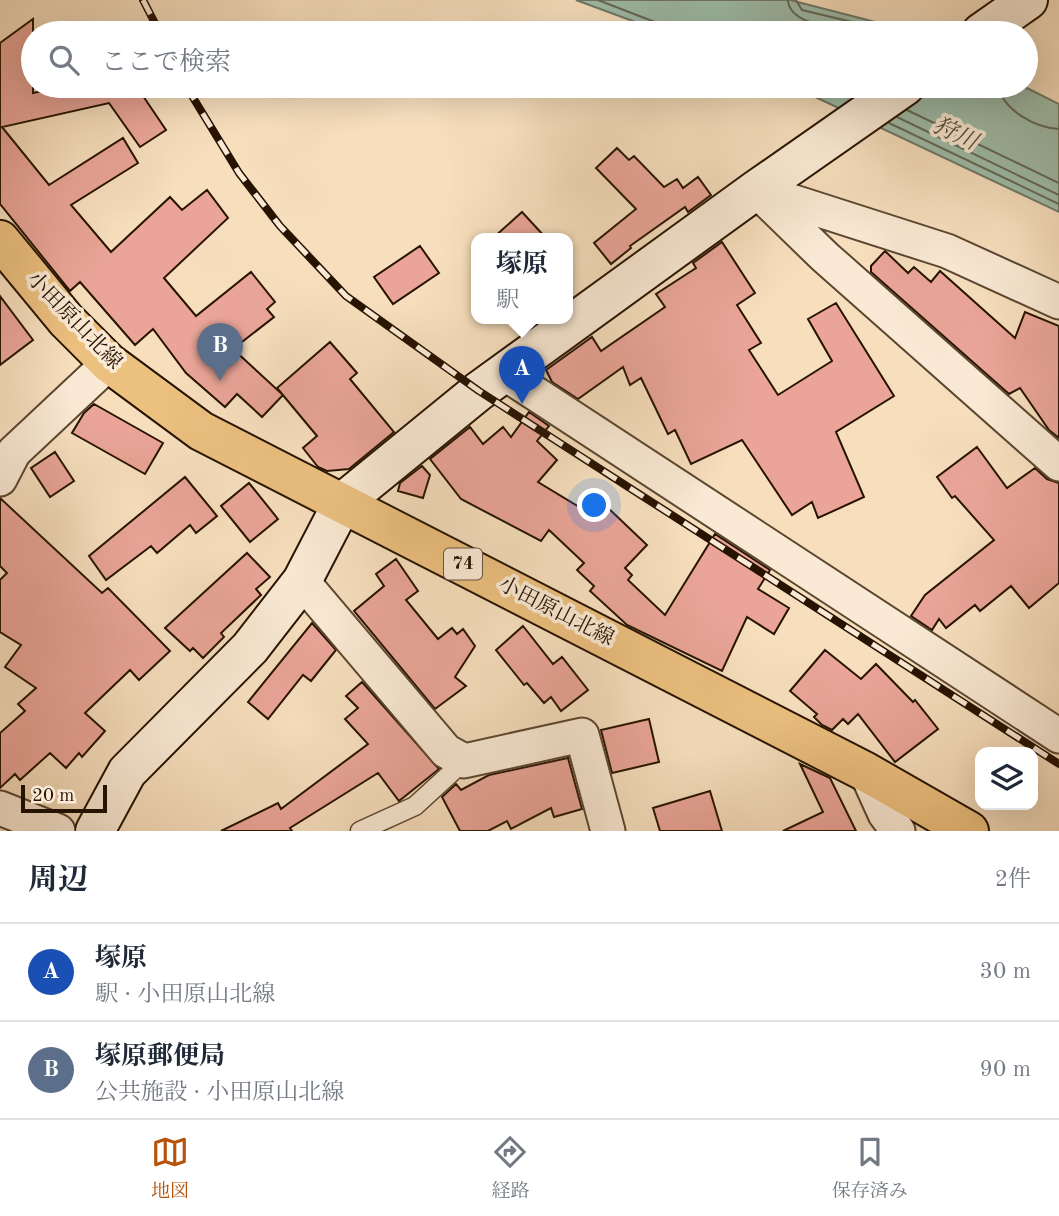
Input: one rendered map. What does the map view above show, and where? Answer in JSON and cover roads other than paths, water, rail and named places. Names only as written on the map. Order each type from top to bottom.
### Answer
[{"type":"main road","name":"小田原山北線","points":[[0,240],[66,320],[109,363],[201,431],[866,772],[969,831]]},
{"type":"street","points":[[573,323],[888,98]]},
{"type":"street","points":[[756,190],[947,251],[1059,302]]},
{"type":"street","points":[[756,190],[825,257],[1059,464]]},
{"type":"street","points":[[95,831],[127,772],[250,648],[302,581],[343,502],[504,373],[571,324]]},
{"type":"street","points":[[0,479],[14,452],[109,363]]},
{"type":"street","points":[[504,373],[1059,736]]},
{"type":"street","points":[[302,581],[446,751],[464,761],[582,735],[608,831]]},
{"type":"street","points":[[866,772],[886,814],[898,831]]},
{"type":"street","points":[[0,808],[58,831]]},
{"type":"lane","points":[[360,831],[398,823],[464,761]]},
{"type":"water","points":[[576,0],[790,0],[871,21],[633,21]]},
{"type":"water","name":"狩川","points":[[1038,94],[1059,104],[1059,212],[817,98],[1038,98]]},
{"type":"railway","points":[[143,0],[154,21]]},
{"type":"railway","points":[[193,98],[239,173],[280,226],[346,296],[479,391],[1059,764]]},
{"type":"place","name":"塚原郵便局","points":[[220,381]]},
{"type":"place","name":"塚原","points":[[522,404]]}]
